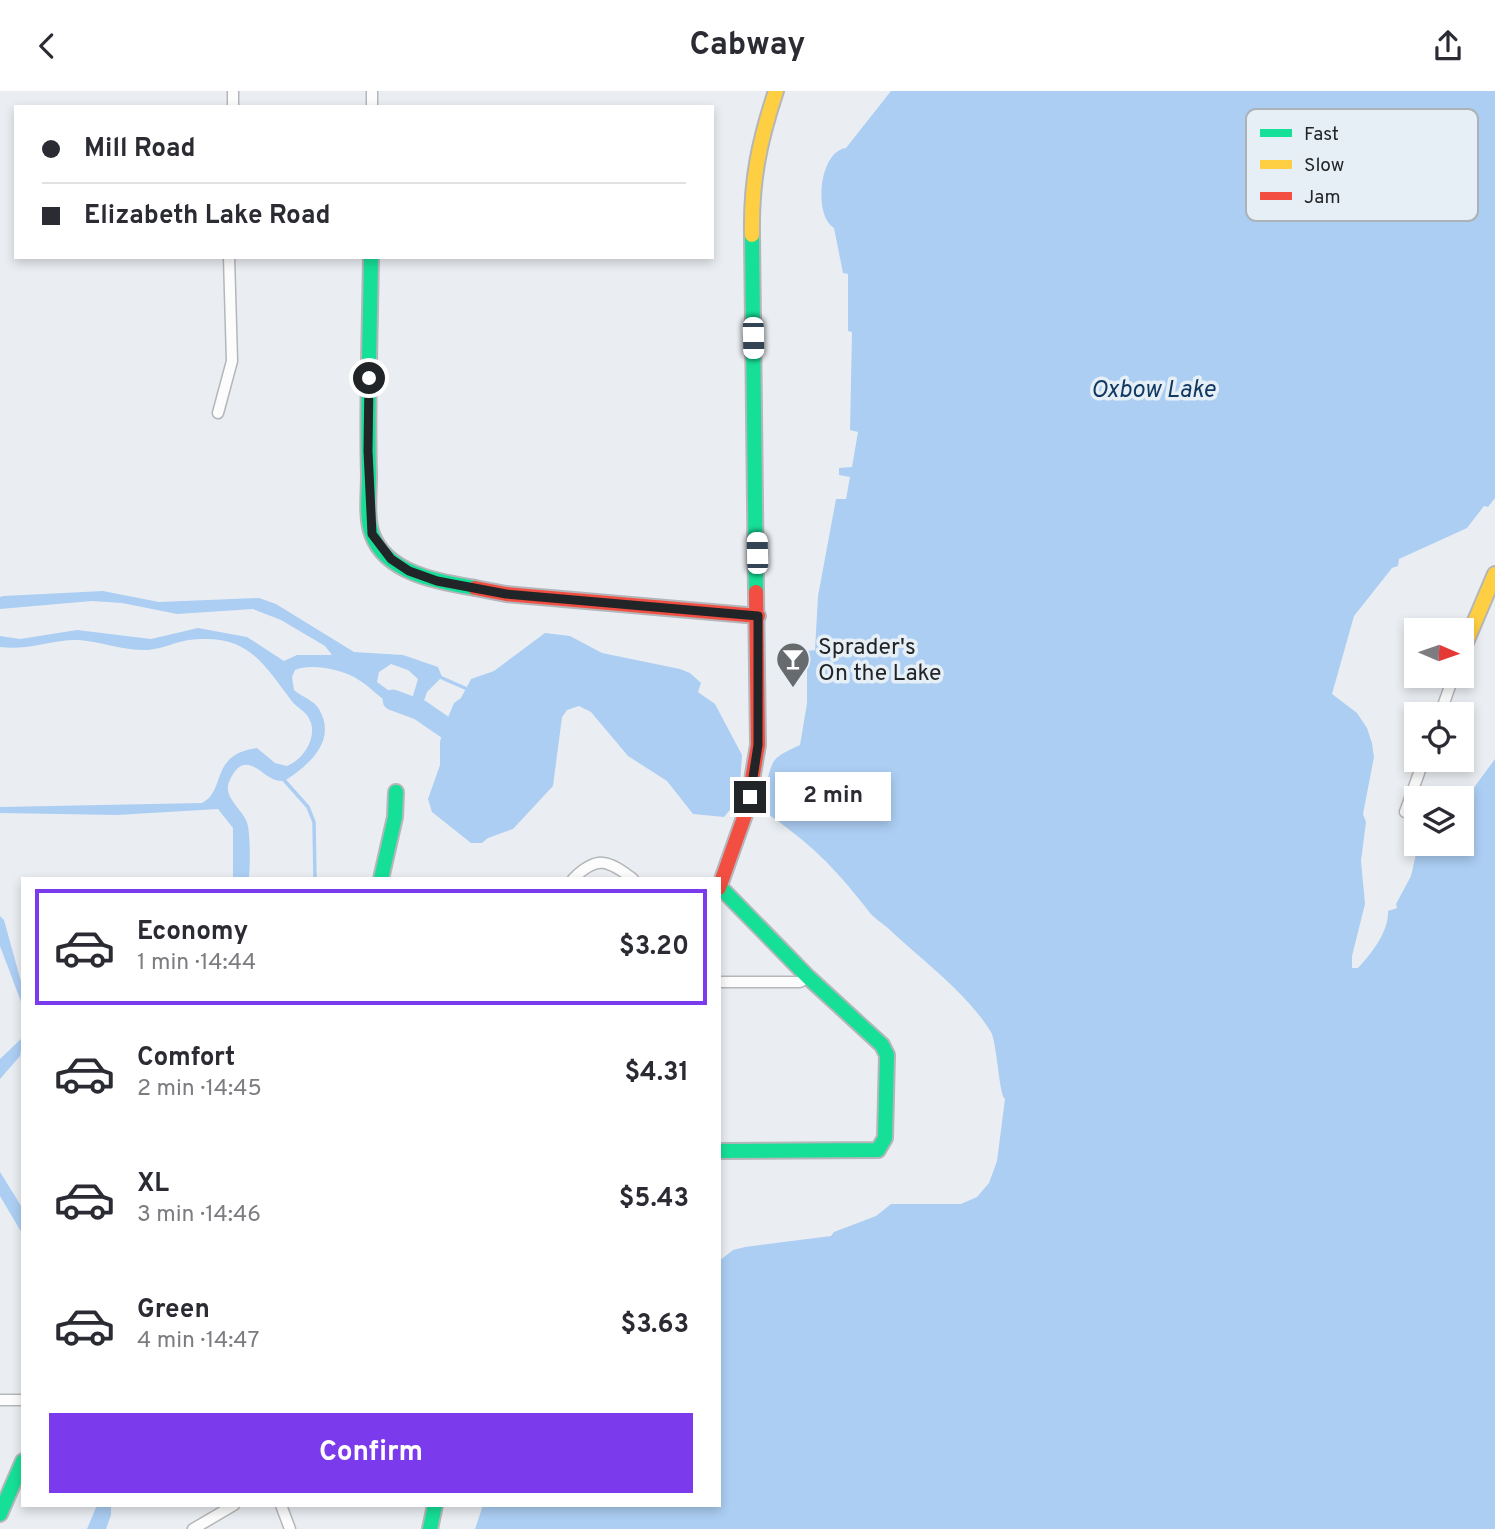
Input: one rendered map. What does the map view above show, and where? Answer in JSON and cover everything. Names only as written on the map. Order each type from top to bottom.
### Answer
[{"type":"street","points":[[721,883],[741,831],[755,772],[758,728],[758,616],[751,191],[756,154],[776,91]]},
{"type":"street","points":[[767,115],[786,91]]},
{"type":"street","points":[[218,413],[232,361],[229,259]]},
{"type":"street","points":[[371,259],[368,451],[370,521],[372,534],[391,559],[409,571],[437,581],[506,594],[758,616]]},
{"type":"street","points":[[1474,623],[1495,574]]},
{"type":"street","points":[[381,877],[395,817],[396,792]]},
{"type":"street","points":[[575,877],[584,867],[601,862],[617,867],[630,877]]},
{"type":"street","points":[[721,890],[885,1051],[885,1138],[882,1147],[874,1151],[721,1151]]},
{"type":"street","points":[[721,982],[800,982],[808,977]]},
{"type":"street","points":[[0,1400],[21,1401]]},
{"type":"street","points":[[0,1514],[21,1466]]},
{"type":"street","points":[[192,1529],[230,1507]]},
{"type":"street","points":[[282,1507],[290,1529]]},
{"type":"street","points":[[430,1529],[435,1507]]},
{"type":"water","name":"Oxbow Lake","points":[[891,91],[1495,91],[1495,498],[1488,507],[1484,506],[1467,528],[1399,559],[1398,566],[1392,568],[1354,616],[1332,694],[1357,713],[1367,728],[1374,757],[1363,814],[1366,822],[1361,861],[1365,904],[1352,956],[1352,968],[1358,968],[1379,941],[1386,926],[1388,911],[1397,908],[1396,904],[1411,876],[1416,856],[1474,856],[1474,787],[1495,759],[1495,1529],[475,1529],[482,1507],[721,1507],[721,1259],[733,1250],[745,1247],[831,1236],[834,1232],[876,1216],[891,1204],[961,1204],[977,1197],[989,1183],[997,1161],[1005,1099],[991,1032],[970,1004],[872,915],[820,856],[761,807],[762,796],[775,760],[800,745],[807,703],[807,651],[815,650],[818,596],[836,499],[846,499],[850,477],[839,475],[839,468],[852,467],[858,432],[850,430],[852,332],[848,331],[848,274],[843,273],[834,228],[827,221],[821,198],[825,171],[837,152],[846,148]]},
{"type":"water","points":[[103,591],[159,602],[259,598],[276,604],[354,652],[403,655],[438,667],[442,677],[427,692],[420,713],[399,709],[363,682],[341,672],[316,667],[295,670],[292,677],[294,690],[319,709],[325,728],[324,737],[321,746],[310,760],[282,781],[248,765],[235,771],[229,782],[228,792],[248,825],[250,865],[249,877],[233,877],[233,828],[218,809],[117,815],[0,813],[0,807],[202,803],[210,797],[225,765],[232,757],[242,752],[257,748],[275,763],[287,766],[293,763],[303,754],[310,742],[311,723],[261,662],[238,645],[209,639],[189,640],[139,650],[79,640],[0,647],[0,636],[20,639],[77,630],[151,639],[198,628],[247,637],[284,661],[297,655],[332,655],[325,646],[281,620],[253,609],[177,614],[122,603],[92,601],[0,609],[0,597]],"holes":[[[391,664],[408,670],[418,679],[412,699],[399,698],[377,682],[379,672]]]},
{"type":"water","points":[[545,633],[570,636],[602,653],[680,669],[690,673],[701,683],[698,692],[715,704],[742,755],[739,799],[724,817],[693,814],[667,781],[628,756],[591,712],[579,706],[567,710],[562,717],[553,786],[513,829],[482,843],[471,843],[432,812],[428,799],[440,765],[440,742],[444,727],[454,703],[461,698],[471,679],[494,671]]},
{"type":"water","points":[[0,916],[4,920],[21,982],[21,1002],[0,946]]},
{"type":"water","points":[[21,1039],[20,1056],[0,1079],[0,1059]]},
{"type":"water","points":[[0,1172],[21,1206],[21,1232],[0,1196]]},
{"type":"water","points":[[96,1507],[111,1507],[106,1529],[87,1529]]},
{"type":"waterway","points":[[442,678],[465,688]]},
{"type":"waterway","points":[[393,700],[420,710],[468,743]]},
{"type":"waterway","points":[[284,780],[308,807],[314,822],[315,877]]},
{"type":"traffic: fast","points":[[752,235],[756,592]]},
{"type":"traffic: fast","points":[[371,259],[368,505],[372,534],[379,548],[402,567],[431,579],[475,588]]},
{"type":"traffic: fast","points":[[381,877],[395,817],[396,792]]},
{"type":"traffic: fast","points":[[721,888],[808,977],[882,1045],[887,1055],[885,1138],[878,1150],[721,1151]]},
{"type":"traffic: fast","points":[[0,1514],[21,1466]]},
{"type":"traffic: fast","points":[[430,1529],[435,1507]]},
{"type":"traffic: slow","points":[[752,235],[757,162],[776,91]]},
{"type":"traffic: slow","points":[[1474,623],[1495,574]]},
{"type":"traffic: jam","points":[[475,588],[506,594],[758,616]]},
{"type":"traffic: jam","points":[[721,882],[747,809],[758,745],[756,592]]},
{"type":"place","name":"Sprader's On the Lake","points":[[793,689]]},
{"type":"route","points":[[369,378],[368,451],[372,534],[391,559],[409,571],[437,581],[506,594],[758,616],[758,745],[750,797]]}]
